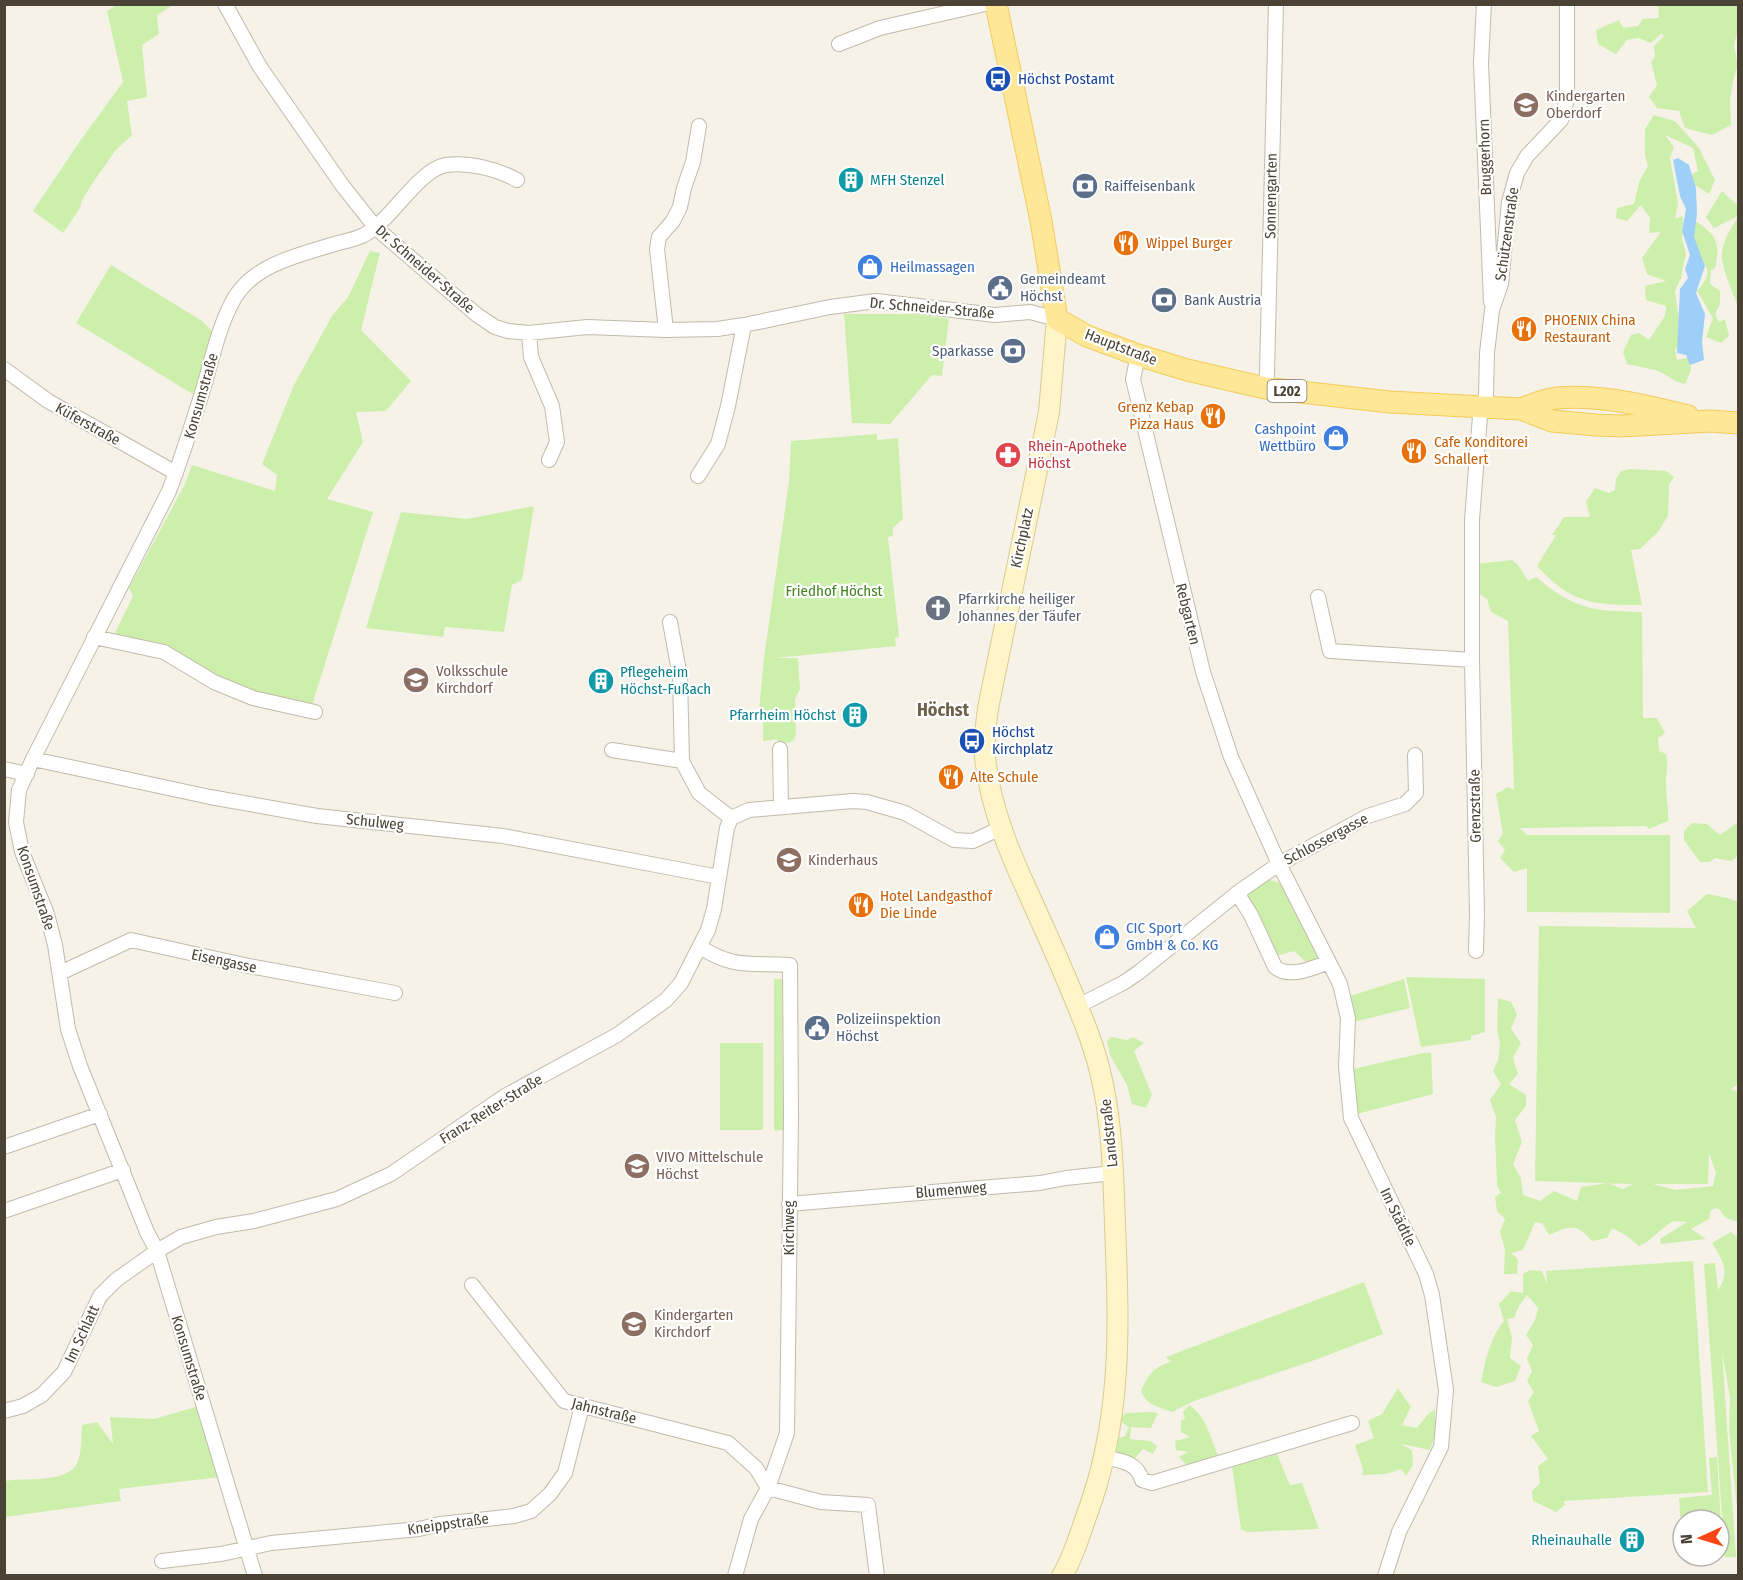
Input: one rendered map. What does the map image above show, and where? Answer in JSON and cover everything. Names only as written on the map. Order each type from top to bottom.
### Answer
[{"type":"main road","points":[[996,4],[1041,221],[1057,319]]},
{"type":"main road","name":"Hauptstraße","points":[[1057,319],[1087,336],[1138,355],[1187,370],[1264,388],[1390,402],[1482,407],[1512,408],[1556,398],[1623,401],[1714,421],[1738,423]]},
{"type":"main road","name":"Kirchplatz","points":[[1001,828],[986,759],[986,723],[1017,558],[1049,412],[1057,319]]},
{"type":"main road","name":"Landstraße","points":[[1001,828],[1078,1006],[1092,1044],[1109,1123],[1113,1173],[1118,1350],[1115,1398],[1104,1457],[1092,1502],[1062,1575]]},
{"type":"street","name":"Dr. Schneider-Straße","points":[[225,4],[260,68],[342,185],[376,228],[477,315],[495,327],[529,333],[587,327],[717,329],[744,326],[830,307],[876,301],[996,315],[1030,312],[1057,319]]},
{"type":"street","points":[[839,44],[880,28],[985,4]]},
{"type":"street","name":"Sonnengarten","points":[[1264,388],[1267,373],[1276,4]]},
{"type":"street","name":"Bruggerhorn","points":[[1484,4],[1481,63],[1492,310]]},
{"type":"street","name":"Schützenstraße","points":[[1482,407],[1486,395],[1487,353],[1492,310],[1501,284],[1509,202],[1517,173],[1527,156],[1561,120],[1567,99],[1568,4]]},
{"type":"street","points":[[666,330],[657,249],[659,237],[673,221],[680,207],[693,162],[699,126]]},
{"type":"street","points":[[376,228],[429,172],[446,165],[476,166],[503,172],[517,180]]},
{"type":"street","name":"Konsumstraße","points":[[255,1575],[157,1251],[147,1232],[80,1066],[68,1029],[60,973],[47,914],[22,852],[16,822],[20,790],[33,759],[139,552],[176,473],[185,450],[222,324],[236,295],[252,278],[271,266],[363,236],[376,228]]},
{"type":"street","points":[[698,476],[718,444],[744,326]]},
{"type":"street","points":[[529,333],[531,357],[552,406],[557,442],[549,459]]},
{"type":"street","name":"Rebgarten","points":[[1138,355],[1133,379],[1203,672],[1231,757],[1279,864]]},
{"type":"street","name":"Küferstraße","points":[[4,369],[48,401],[176,473]]},
{"type":"street","name":"Grenzstraße","points":[[1476,951],[1472,520],[1482,407]]},
{"type":"street","points":[[1318,597],[1330,651],[1472,660]]},
{"type":"street","points":[[670,622],[680,677],[682,761],[699,794],[731,818],[748,810],[854,801],[867,802],[905,813],[954,840],[973,841],[1001,828]]},
{"type":"street","points":[[94,637],[164,652],[214,682],[253,698],[315,712]]},
{"type":"street","points":[[780,749],[780,807]]},
{"type":"street","points":[[612,750],[682,761]]},
{"type":"street","name":"Schlossergasse","points":[[1078,1006],[1124,983],[1237,893],[1279,864],[1368,816],[1405,804],[1416,793],[1415,755]]},
{"type":"street","name":"Schulweg","points":[[33,759],[210,797],[306,814],[503,836],[719,877]]},
{"type":"street","points":[[4,769],[27,774]]},
{"type":"street","name":"Franz-Reiter-Straße","points":[[157,1251],[181,1237],[337,1199],[391,1174],[505,1096],[596,1047],[655,1009],[674,993],[700,947],[714,909],[725,836],[731,818]]},
{"type":"street","name":"Im Städtle","points":[[1279,864],[1340,984],[1348,1018],[1346,1067],[1351,1118],[1426,1274],[1432,1295],[1446,1390],[1442,1447],[1399,1532],[1385,1575]]},
{"type":"street","points":[[1237,893],[1251,915],[1275,968],[1282,973],[1291,973],[1329,962]]},
{"type":"street","name":"Eisengasse","points":[[60,973],[131,940],[249,966],[395,993]]},
{"type":"street","name":"Kirchweg","points":[[700,947],[725,961],[737,964],[790,965],[787,1433],[768,1488],[752,1519],[735,1575]]},
{"type":"street","points":[[4,1147],[100,1114]]},
{"type":"street","points":[[4,1211],[123,1170]]},
{"type":"street","name":"Blumenweg","points":[[789,1204],[1041,1183],[1113,1173]]},
{"type":"street","name":"Im Schlatt","points":[[4,1411],[23,1406],[42,1395],[64,1372],[100,1296],[116,1280],[157,1251]]},
{"type":"street","name":"Jahnstraße","points":[[472,1285],[564,1401],[728,1443],[756,1468],[768,1488]]},
{"type":"street","name":"Kneippstraße","points":[[246,1549],[270,1543],[419,1529],[440,1524],[514,1516],[531,1510],[550,1494],[565,1473],[582,1406]]},
{"type":"street","points":[[1104,1457],[1134,1466],[1140,1472],[1142,1480],[1152,1483],[1352,1423]]},
{"type":"street","points":[[768,1488],[821,1502],[868,1505],[877,1575]]},
{"type":"street","points":[[162,1561],[246,1549]]},
{"type":"green space","points":[[117,5],[173,5],[157,15],[159,34],[142,45],[147,97],[127,101],[132,135],[115,151],[63,233],[33,211],[123,82],[107,11]]},
{"type":"green space","points":[[1658,5],[1738,5],[1738,28],[1734,46],[1738,65],[1730,101],[1731,125],[1712,135],[1685,128],[1679,111],[1657,108],[1649,97],[1657,85],[1651,62],[1655,57],[1654,46],[1664,36],[1662,33],[1651,43],[1638,38],[1627,40],[1616,54],[1598,44],[1596,30],[1619,20],[1623,28],[1638,26],[1643,19],[1659,18]]},
{"type":"green space","points":[[1654,115],[1675,121],[1699,148],[1715,180],[1709,194],[1684,178],[1698,171],[1693,148],[1665,135],[1674,147],[1670,158],[1678,203],[1675,219],[1683,216],[1682,238],[1686,254],[1681,278],[1675,291],[1680,327],[1689,346],[1675,349],[1677,360],[1689,358],[1691,370],[1685,384],[1659,371],[1627,364],[1623,352],[1631,335],[1639,333],[1649,340],[1665,316],[1666,306],[1646,300],[1645,286],[1666,281],[1647,274],[1642,258],[1661,232],[1649,233],[1650,218],[1641,205],[1627,221],[1616,218],[1617,208],[1634,204],[1639,182],[1648,166],[1645,156],[1645,129]]},
{"type":"green space","points":[[1722,191],[1738,206],[1738,216],[1714,228],[1706,217]]},
{"type":"green space","points":[[1738,217],[1738,306],[1727,279],[1722,257],[1726,238]]},
{"type":"green space","points":[[1694,220],[1712,235],[1717,245],[1717,259],[1715,268],[1711,270],[1710,284],[1720,291],[1720,304],[1715,314],[1719,322],[1725,319],[1729,336],[1721,343],[1706,337],[1713,318],[1697,291],[1706,279],[1707,271],[1689,227]]},
{"type":"green space","points":[[370,251],[380,253],[361,330],[411,381],[386,411],[356,412],[363,442],[327,499],[373,512],[312,705],[226,684],[114,635],[133,596],[129,588],[185,484],[192,465],[275,491],[277,475],[262,464],[294,385],[332,316],[348,297]]},
{"type":"green space","points":[[111,265],[202,321],[214,333],[196,396],[76,323]]},
{"type":"green space","points":[[844,314],[917,314],[949,319],[942,376],[932,375],[890,424],[852,423]]},
{"type":"green space","name":"Friedhof Höchst","points":[[877,434],[877,440],[898,438],[903,519],[893,528],[893,536],[888,537],[899,637],[895,638],[896,646],[775,658],[798,658],[800,689],[795,699],[796,733],[794,740],[788,743],[778,744],[777,739],[763,741],[763,711],[759,710],[789,481],[791,441]]},
{"type":"green space","points":[[1631,469],[1666,471],[1674,477],[1669,485],[1668,516],[1658,532],[1640,549],[1631,550],[1642,605],[1596,603],[1584,600],[1561,588],[1537,566],[1556,535],[1552,535],[1564,517],[1590,517],[1586,502],[1595,488],[1609,493],[1615,490],[1616,479],[1621,471]]},
{"type":"green space","points":[[534,506],[522,580],[512,585],[504,632],[445,627],[443,637],[366,628],[401,512],[467,519]]},
{"type":"green space","points":[[1512,560],[1528,581],[1536,577],[1574,602],[1610,611],[1642,612],[1643,718],[1657,718],[1665,733],[1658,738],[1659,751],[1666,754],[1667,763],[1668,821],[1649,829],[1646,826],[1520,828],[1527,835],[1670,835],[1670,913],[1527,912],[1527,868],[1514,872],[1500,858],[1505,850],[1498,841],[1503,834],[1496,794],[1508,787],[1514,790],[1508,621],[1491,612],[1487,599],[1477,592],[1474,564]]},
{"type":"green space","points":[[1738,822],[1738,856],[1731,861],[1715,858],[1710,862],[1700,862],[1684,840],[1684,831],[1692,823],[1707,824],[1720,835]]},
{"type":"green space","points":[[1264,881],[1280,883],[1316,954],[1318,959],[1313,963],[1306,962],[1294,951],[1276,956],[1246,894]]},
{"type":"green space","points":[[1707,894],[1738,902],[1738,1084],[1731,1089],[1738,1092],[1738,1222],[1726,1218],[1718,1208],[1711,1210],[1709,1219],[1691,1229],[1706,1239],[1661,1244],[1660,1239],[1687,1222],[1673,1221],[1639,1246],[1612,1228],[1607,1238],[1592,1241],[1582,1231],[1573,1228],[1563,1229],[1549,1235],[1542,1223],[1535,1222],[1523,1250],[1511,1253],[1518,1259],[1517,1274],[1504,1274],[1505,1250],[1500,1232],[1505,1219],[1497,1211],[1495,1197],[1501,1193],[1497,1186],[1496,1117],[1490,1100],[1501,1084],[1493,1071],[1498,1060],[1500,1043],[1497,1030],[1498,998],[1511,1002],[1517,1014],[1511,1029],[1521,1043],[1513,1058],[1518,1074],[1509,1084],[1526,1095],[1526,1106],[1515,1120],[1522,1142],[1513,1164],[1521,1178],[1523,1195],[1540,1201],[1554,1191],[1577,1201],[1581,1187],[1607,1183],[1535,1181],[1539,926],[1696,928],[1687,911]],"holes":[[[1709,1153],[1716,1173],[1713,1186],[1676,1190],[1653,1184],[1708,1184]],[[1609,1183],[1633,1184],[1623,1189]]]},
{"type":"green space","points":[[1406,977],[1485,979],[1485,1032],[1471,1036],[1471,1040],[1421,1047]]},
{"type":"green space","points":[[774,979],[782,979],[783,1130],[774,1131]]},
{"type":"green space","points":[[1404,979],[1410,1008],[1354,1022],[1350,996]]},
{"type":"green space","points":[[1111,1037],[1127,1040],[1133,1037],[1144,1043],[1134,1051],[1152,1095],[1146,1108],[1132,1104],[1127,1085],[1110,1055],[1107,1041]]},
{"type":"green space","points":[[720,1043],[763,1043],[763,1130],[720,1130]]},
{"type":"green space","points":[[1431,1053],[1433,1094],[1357,1114],[1353,1069]]},
{"type":"green space","points":[[1731,1232],[1738,1238],[1738,1518],[1729,1430],[1730,1398],[1722,1351],[1736,1557],[1731,1557],[1731,1508],[1721,1508],[1704,1264],[1715,1263],[1718,1290],[1724,1277],[1724,1266],[1712,1243]]},
{"type":"green space","points":[[1693,1261],[1708,1492],[1564,1501],[1565,1505],[1556,1512],[1533,1501],[1532,1491],[1540,1483],[1538,1466],[1548,1459],[1531,1436],[1539,1431],[1528,1401],[1534,1392],[1527,1381],[1532,1371],[1527,1359],[1533,1345],[1526,1335],[1535,1320],[1538,1308],[1527,1295],[1514,1318],[1507,1319],[1512,1337],[1510,1358],[1521,1366],[1515,1381],[1496,1387],[1481,1382],[1492,1342],[1504,1321],[1499,1304],[1511,1291],[1523,1293],[1523,1274],[1530,1270],[1542,1271],[1547,1284],[1546,1271]]},
{"type":"green space","points":[[1364,1282],[1383,1334],[1194,1401],[1172,1412],[1154,1405],[1143,1396],[1141,1391],[1152,1372],[1171,1362],[1166,1357]]},
{"type":"green space","points":[[1398,1388],[1411,1407],[1402,1425],[1417,1428],[1435,1409],[1435,1436],[1430,1450],[1401,1444],[1412,1450],[1413,1465],[1406,1476],[1401,1469],[1386,1474],[1362,1475],[1363,1469],[1355,1445],[1374,1438],[1368,1421],[1382,1414]]},
{"type":"green space","points":[[1189,1405],[1200,1415],[1208,1429],[1219,1458],[1191,1469],[1179,1457],[1188,1452],[1176,1450],[1175,1441],[1190,1437],[1181,1432],[1181,1420],[1185,1419],[1183,1412]]},
{"type":"green space","points":[[199,1406],[220,1477],[119,1489],[121,1501],[5,1517],[4,1481],[48,1478],[68,1472],[75,1467],[79,1458],[82,1425],[97,1422],[113,1444],[110,1417],[154,1419]]},
{"type":"green space","points":[[1126,1413],[1158,1413],[1151,1428],[1131,1427],[1130,1439],[1150,1441],[1157,1446],[1153,1454],[1143,1449],[1133,1461],[1116,1453],[1119,1438],[1125,1436],[1129,1427],[1121,1422],[1122,1416]]},
{"type":"green space","points":[[1277,1454],[1290,1485],[1302,1483],[1319,1529],[1247,1532],[1241,1529],[1232,1467]]},
{"type":"green space","points":[[1717,1457],[1720,1508],[1680,1508],[1679,1498],[1712,1495],[1709,1458]]},
{"type":"water","points":[[1678,158],[1689,165],[1696,188],[1697,214],[1694,237],[1705,266],[1696,293],[1705,314],[1702,342],[1704,360],[1690,365],[1686,355],[1677,353],[1680,289],[1688,278],[1685,269],[1690,255],[1682,231],[1686,209],[1680,196],[1673,160]]},
{"type":"place","name":"Höchst Postamt","points":[[998,79]]},
{"type":"place","name":"Kindergarten Oberdorf","points":[[1526,105]]},
{"type":"place","name":"MFH Stenzel","points":[[851,180]]},
{"type":"place","name":"Raiffeisenbank","points":[[1085,186]]},
{"type":"place","name":"Wippel Burger","points":[[1126,243]]},
{"type":"place","name":"Heilmassagen","points":[[870,267]]},
{"type":"place","name":"Gemeindeamt Höchst","points":[[1000,288]]},
{"type":"place","name":"Bank Austria","points":[[1164,300]]},
{"type":"place","name":"PHOENIX China Restaurant","points":[[1524,329]]},
{"type":"place","name":"Sparkasse","points":[[1013,351]]},
{"type":"place","name":"Grenz Kebap Pizza Haus","points":[[1213,416]]},
{"type":"place","name":"Cashpoint Wettbüro","points":[[1336,438]]},
{"type":"place","name":"Cafe Konditorei Schallert","points":[[1414,451]]},
{"type":"place","name":"Rhein-Apotheke Höchst","points":[[1008,455]]},
{"type":"place","name":"Pfarrkirche heiliger Johannes der Täufer","points":[[938,608]]},
{"type":"place","name":"Volksschule Kirchdorf","points":[[416,680]]},
{"type":"place","name":"Pflegeheim Höchst-Fußach","points":[[601,681]]},
{"type":"place","name":"Pfarrheim Höchst","points":[[855,715]]},
{"type":"place","name":"Höchst Kirchplatz","points":[[972,741]]},
{"type":"place","name":"Alte Schule","points":[[951,777]]},
{"type":"place","name":"Kinderhaus","points":[[789,860]]},
{"type":"place","name":"Hotel Landgasthof Die Linde","points":[[861,905]]},
{"type":"place","name":"CIC Sport GmbH & Co. KG","points":[[1107,937]]},
{"type":"place","name":"Polizeiinspektion Höchst","points":[[817,1028]]},
{"type":"place","name":"VIVO Mittelschule Höchst","points":[[637,1166]]},
{"type":"place","name":"Kindergarten Kirchdorf","points":[[634,1324]]},
{"type":"place","name":"Rheinauhalle","points":[[1632,1540]]},
{"type":"district","name":"Höchst","points":[[943,710]]}]
